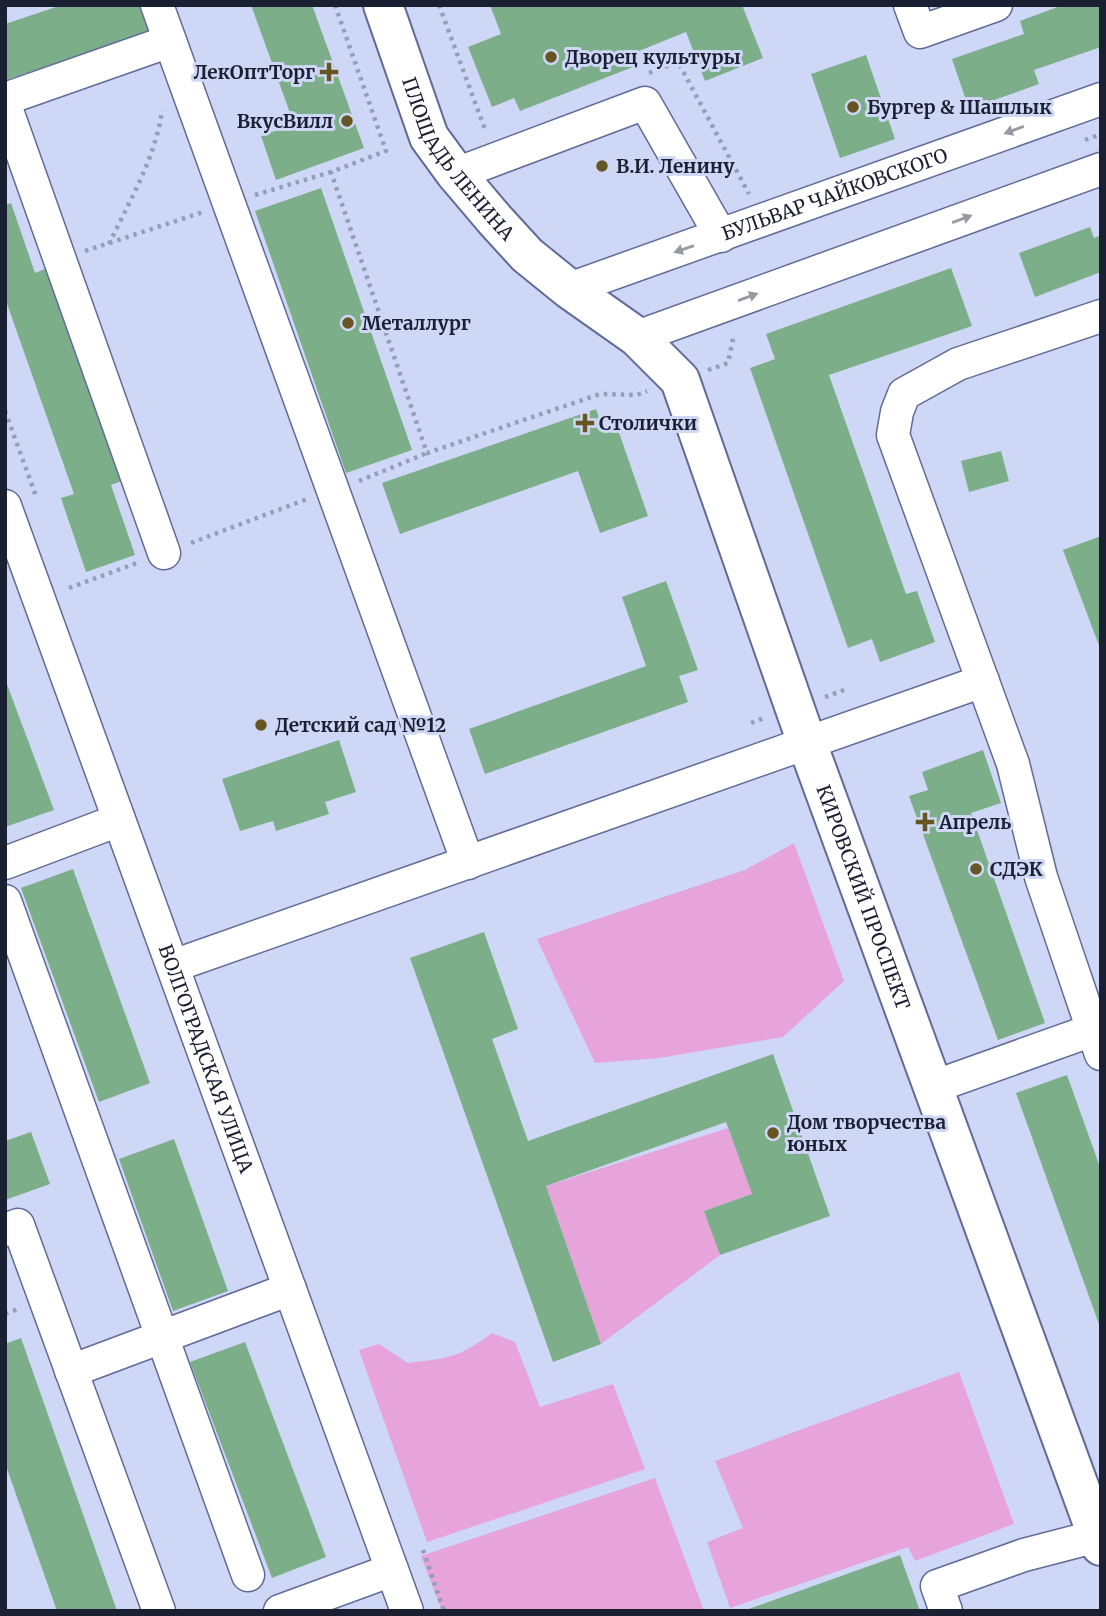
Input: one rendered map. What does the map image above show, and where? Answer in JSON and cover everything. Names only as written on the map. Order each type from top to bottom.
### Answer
[{"type":"main road","name":"ПЛОЩАДЬ ЛЕНИНА","points":[[383,5],[429,137],[456,174],[527,255],[569,289]]},
{"type":"main road","name":"КИРОВСКИЙ ПРОСПЕКТ","points":[[569,289],[637,337],[680,380],[807,743],[1100,1539]]},
{"type":"street","points":[[157,5],[468,863]]},
{"type":"street","points":[[910,5],[920,33],[996,5]]},
{"type":"street","points":[[5,99],[170,41]]},
{"type":"street","name":"БУЛЬВАР ЧАЙКОВСКОГО","points":[[569,289],[1101,99]]},
{"type":"street","points":[[456,174],[645,103],[721,236]]},
{"type":"street","points":[[5,105],[17,176],[61,259],[164,553]]},
{"type":"street","points":[[637,337],[1101,169]]},
{"type":"street","points":[[933,1087],[1098,1037],[1041,877],[1013,764],[894,435],[897,412],[904,394],[958,364],[1101,316]]},
{"type":"street","name":"ВОЛГОГРАДСКАЯ УЛИЦА","points":[[5,506],[407,1611]]},
{"type":"street","points":[[173,967],[983,681]]},
{"type":"street","points":[[5,863],[119,820]]},
{"type":"street","points":[[5,901],[248,1575]]},
{"type":"street","points":[[5,1230],[18,1225],[159,1611]]},
{"type":"street","points":[[71,1371],[290,1289]]},
{"type":"street","points":[[946,1611],[937,1586],[1024,1555],[1100,1539]]},
{"type":"street","points":[[280,1611],[392,1570]]},
{"type":"path","points":[[61,259],[331,172],[386,151],[335,5]]},
{"type":"path","points":[[109,244],[142,175],[160,124],[164,96]]},
{"type":"path","points":[[331,172],[427,453]]},
{"type":"path","points":[[69,588],[427,453],[600,394],[637,395],[729,363],[733,334],[746,329]]},
{"type":"path","points":[[423,1550],[444,1611]]},
{"type":"shaded area","points":[[794,843],[844,981],[783,1037],[659,1058],[595,1063],[537,939],[745,870]]},
{"type":"shaded area","points":[[728,1128],[752,1194],[704,1211],[720,1255],[601,1344],[546,1186]]},
{"type":"shaded area","points":[[492,1333],[515,1342],[540,1407],[613,1384],[645,1469],[427,1542],[359,1350],[379,1344],[408,1363],[444,1358],[461,1352]]},
{"type":"shaded area","points":[[959,1372],[1014,1524],[915,1561],[908,1547],[730,1608],[707,1542],[743,1528],[715,1461]]},
{"type":"shaded area","points":[[655,1478],[704,1611],[442,1611],[421,1556]]},
{"type":"building","points":[[62,5],[140,5],[150,33],[5,80],[5,24]]},
{"type":"building","points":[[251,5],[312,5],[364,148],[276,180],[261,136],[294,124]]},
{"type":"building","name":"Дворец культуры","points":[[490,5],[742,5],[763,58],[705,81],[686,32],[629,55],[633,67],[520,111],[514,98],[492,107],[468,47],[501,34]]},
{"type":"building","points":[[1063,5],[1101,5],[1101,47],[1034,70],[1039,84],[969,109],[952,59],[1024,34],[1020,21]]},
{"type":"building","name":"Бургер & Шашлык","points":[[866,55],[895,139],[840,158],[811,74]]},
{"type":"building","points":[[321,188],[412,450],[346,473],[255,211]]},
{"type":"building","points":[[11,203],[35,273],[50,267],[124,480],[111,485],[135,555],[86,572],[61,498],[74,494],[5,298],[5,205]]},
{"type":"building","points":[[1090,227],[1094,238],[1101,235],[1101,272],[1035,297],[1019,253]]},
{"type":"building","points":[[951,268],[972,326],[829,375],[906,594],[917,591],[935,642],[880,662],[872,639],[848,648],[750,368],[775,359],[766,334]]},
{"type":"building","points":[[596,409],[603,429],[616,424],[648,516],[600,533],[578,471],[400,534],[382,483]]},
{"type":"building","points":[[1001,451],[1009,481],[969,492],[961,461]]},
{"type":"building","points":[[1101,536],[1101,648],[1100,648],[1063,550]]},
{"type":"building","points":[[666,581],[698,670],[679,676],[688,702],[485,774],[469,729],[646,666],[622,597]]},
{"type":"building","points":[[5,679],[54,810],[5,827]]},
{"type":"building","points":[[339,740],[356,792],[325,802],[329,814],[276,831],[273,821],[240,831],[222,779]]},
{"type":"building","points":[[983,750],[1001,803],[971,813],[1045,1023],[998,1040],[909,796],[928,790],[922,772]]},
{"type":"building","points":[[73,869],[150,1083],[99,1102],[21,888]]},
{"type":"building","points":[[484,932],[518,1029],[492,1039],[528,1141],[773,1054],[830,1216],[720,1255],[704,1211],[752,1194],[726,1122],[546,1186],[601,1344],[553,1362],[410,958]]},
{"type":"building","points":[[1067,1075],[1101,1170],[1100,1327],[1016,1093]]},
{"type":"building","points":[[31,1132],[50,1184],[5,1200],[5,1141]]},
{"type":"building","points":[[174,1139],[228,1291],[173,1311],[119,1159]]},
{"type":"building","points":[[21,1338],[117,1611],[57,1611],[5,1463],[5,1344]]},
{"type":"building","points":[[245,1342],[326,1557],[272,1578],[190,1362]]},
{"type":"building","points":[[900,1555],[920,1611],[746,1610]]},
{"type":"place","name":"Дворец культуры","points":[[551,57]]},
{"type":"place","name":"ЛекОптТорг","points":[[329,72]]},
{"type":"place","name":"Бургер & Шашлык","points":[[853,107]]},
{"type":"place","name":"ВкусВилл","points":[[347,121]]},
{"type":"place","name":"В.И. Ленину","points":[[602,166]]},
{"type":"place","name":"Металлург","points":[[348,323]]},
{"type":"place","name":"Столички","points":[[585,423]]},
{"type":"place","name":"Детский cад №12","points":[[261,725]]},
{"type":"place","name":"Апрель","points":[[925,822]]},
{"type":"place","name":"СДЭК","points":[[976,869]]},
{"type":"place","name":"Дом творчества юных","points":[[773,1133]]}]
